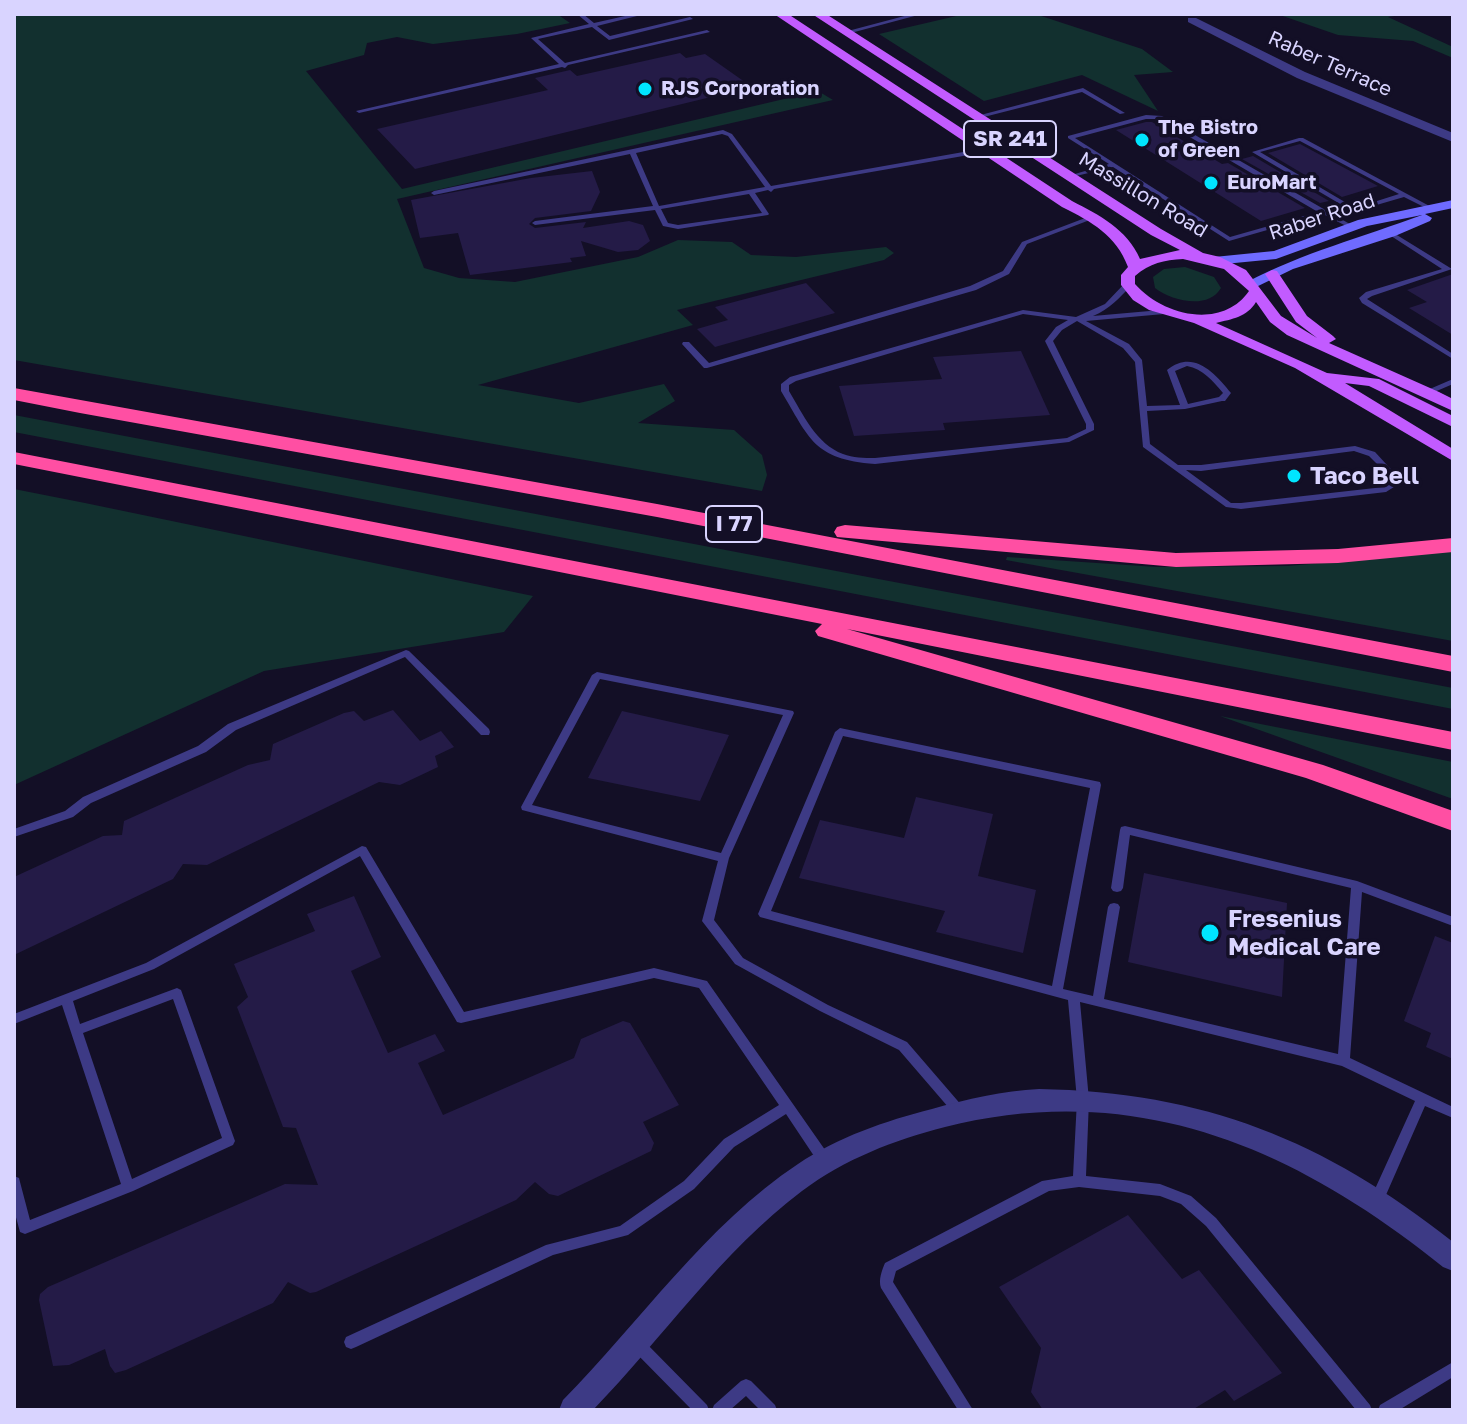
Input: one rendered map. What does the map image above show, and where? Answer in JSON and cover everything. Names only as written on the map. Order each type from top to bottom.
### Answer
[{"type":"highway","name":"I 77","points":[[14,394],[148,421],[377,458],[686,515],[1453,664]]},
{"type":"highway","points":[[14,458],[1453,741]]},
{"type":"highway","points":[[686,515],[1048,551],[1176,560],[1338,556],[1453,545]]},
{"type":"highway","points":[[744,601],[877,647],[1314,771],[1453,821]]},
{"type":"main road","name":"Massillon Road","points":[[780,14],[1067,204],[1121,236],[1131,252],[1135,267]]},
{"type":"main road","name":"Massillon Road","points":[[818,14],[1156,232],[1240,272],[1253,289]]},
{"type":"main road","points":[[1209,259],[1163,256],[1135,267],[1128,275],[1128,285],[1145,304],[1161,312],[1186,317],[1242,337],[1324,375],[1453,456]]},
{"type":"main road","points":[[1272,274],[1301,319],[1358,359]]},
{"type":"main road","points":[[1186,317],[1224,317],[1241,311],[1251,303],[1253,289]]},
{"type":"main road","points":[[1253,289],[1270,313],[1289,331],[1429,391],[1453,406]]},
{"type":"main road","points":[[1324,375],[1373,382],[1453,422]]},
{"type":"street","name":"Raber Terrace","points":[[1192,20],[1301,75],[1453,138]]},
{"type":"street","name":"Raber Road","points":[[1209,259],[1276,255],[1352,227],[1442,207]]},
{"type":"street","name":"Raber Road","points":[[1253,289],[1288,266],[1390,233],[1442,207]]},
{"type":"street","points":[[573,1410],[748,1220],[791,1183],[825,1161],[882,1133],[961,1113],[1037,1100],[1083,1100],[1149,1107],[1242,1132],[1302,1156],[1377,1200],[1453,1258]]},
{"type":"lane","points":[[580,14],[625,51]]},
{"type":"lane","points":[[565,66],[534,38],[642,14]]},
{"type":"lane","points":[[359,111],[707,32],[682,14]]},
{"type":"lane","points":[[847,32],[919,14]]},
{"type":"lane","points":[[609,38],[690,19]]},
{"type":"lane","points":[[976,117],[1083,90],[1122,113]]},
{"type":"lane","points":[[1324,212],[1229,239],[1070,137],[1146,117],[1160,117],[1352,227]]},
{"type":"lane","points":[[434,193],[723,132],[730,135],[771,190]]},
{"type":"lane","points":[[1404,195],[1354,210],[1255,152],[1301,139],[1404,195],[1442,207]]},
{"type":"lane","points":[[535,223],[752,194],[986,150]]},
{"type":"lane","points":[[632,152],[665,225],[678,227],[766,214],[752,194]]},
{"type":"lane","points":[[1070,177],[1114,165]]},
{"type":"lane","points":[[686,344],[707,366],[973,288],[1006,272],[1024,243],[1093,217]]},
{"type":"lane","points":[[1390,233],[1448,269],[1363,298],[1453,357]]},
{"type":"lane","points":[[1128,285],[1107,306],[1078,319],[1053,331],[1049,341],[1090,424],[1090,430],[1069,440],[875,461],[847,461],[823,450],[785,391],[785,384],[793,379],[1023,312],[1078,319],[1161,312]]},
{"type":"lane","points":[[1078,319],[1126,346],[1139,362],[1146,445],[1176,467],[1229,505],[1375,491],[1394,483],[1395,478],[1364,449],[1345,448],[1201,468],[1176,467]]},
{"type":"lane","points":[[1143,409],[1185,407],[1222,399],[1227,393],[1196,364],[1186,363],[1171,370],[1185,407]]},
{"type":"lane","points":[[1429,391],[1453,381]]},
{"type":"lane","points":[[14,833],[69,814],[87,800],[202,749],[232,727],[406,653],[485,732]]},
{"type":"lane","points":[[724,858],[526,807],[597,675],[789,713],[724,858],[708,921],[739,961],[824,1008],[903,1046],[961,1113]]},
{"type":"lane","points":[[1057,992],[1096,785],[840,732],[764,914],[1057,992],[1344,1061],[1453,1113]]},
{"type":"lane","points":[[1117,888],[1125,830],[1357,885],[1453,922]]},
{"type":"lane","points":[[14,1019],[150,966],[362,850],[461,1018],[654,973],[703,984],[825,1161]]},
{"type":"lane","points":[[1344,1061],[1357,885]]},
{"type":"lane","points":[[1098,1002],[1114,907]]},
{"type":"lane","points":[[14,1182],[25,1228],[128,1187],[229,1141],[177,993],[77,1030]]},
{"type":"lane","points":[[1074,996],[1083,1100],[1079,1181]]},
{"type":"lane","points":[[66,999],[128,1187]]},
{"type":"lane","points":[[1377,1200],[1422,1099]]},
{"type":"lane","points":[[351,1342],[551,1249],[623,1231],[689,1185],[729,1143],[787,1107]]},
{"type":"lane","points":[[966,1410],[886,1283],[890,1267],[1047,1185],[1079,1181],[1160,1190],[1186,1200],[1211,1222],[1365,1410]]},
{"type":"lane","points":[[637,1344],[702,1410]]},
{"type":"lane","points":[[1385,1410],[1453,1369]]},
{"type":"lane","points":[[719,1410],[746,1386],[770,1410]]},
{"type":"green space","points":[[14,14],[557,14],[570,23],[517,34],[433,44],[397,37],[367,43],[364,55],[306,71],[402,189],[818,91],[833,100],[397,199],[424,268],[459,278],[515,282],[638,257],[678,240],[732,242],[751,255],[796,257],[886,247],[894,253],[884,260],[677,310],[693,325],[478,385],[579,403],[664,384],[675,401],[638,423],[734,430],[762,455],[767,475],[762,491],[14,360]]},
{"type":"green space","points":[[965,14],[1035,14],[1142,49],[1173,72],[1134,75],[1158,111],[1082,75],[984,101],[879,34]]},
{"type":"green space","points":[[1277,14],[1407,14],[1388,17],[1453,47],[1453,58],[1413,41],[1338,35]]},
{"type":"green space","points":[[1185,267],[1214,277],[1221,288],[1208,299],[1190,301],[1171,297],[1155,288],[1153,277],[1164,269]]},
{"type":"green space","points":[[14,415],[1453,688],[1453,709],[14,432]]},
{"type":"green space","points":[[14,489],[533,596],[504,632],[264,671],[14,785]]},
{"type":"green space","points":[[1453,551],[1453,641],[1006,560],[1007,557],[1157,567],[1288,566]]},
{"type":"green space","points":[[1220,716],[1453,762],[1453,799]]},
{"type":"building","points":[[680,53],[686,58],[705,54],[752,87],[415,169],[377,129],[548,90],[535,78],[570,70],[577,76]]},
{"type":"building","points":[[1152,122],[1222,164],[1228,163],[1305,208],[1261,221],[1116,130]]},
{"type":"building","points":[[1300,144],[1378,186],[1342,197],[1268,153]]},
{"type":"building","points":[[1253,156],[1329,201],[1320,203],[1242,159]]},
{"type":"building","points":[[592,171],[600,192],[591,211],[535,218],[529,224],[535,228],[586,222],[583,228],[629,221],[643,225],[650,241],[638,250],[618,252],[581,241],[586,256],[570,258],[572,262],[470,275],[458,233],[420,238],[411,200],[531,178]]},
{"type":"building","points":[[1453,274],[1453,335],[1409,308],[1427,302],[1407,290]]},
{"type":"building","points":[[806,283],[835,313],[715,347],[697,329],[728,320],[715,307]]},
{"type":"building","points":[[1021,351],[1050,415],[943,423],[945,430],[854,436],[839,386],[942,379],[933,357]]},
{"type":"building","points":[[393,710],[420,741],[441,731],[454,747],[435,756],[438,767],[400,785],[379,782],[207,865],[183,864],[173,879],[14,955],[14,877],[103,836],[122,835],[124,821],[248,765],[270,760],[273,744],[344,713],[354,711],[364,721]]},
{"type":"building","points":[[622,711],[729,735],[700,801],[588,778]]},
{"type":"building","points":[[916,797],[993,814],[978,876],[1036,890],[1023,953],[936,932],[945,911],[799,878],[820,820],[904,838]]},
{"type":"building","name":"Fresenius Medical Care","points":[[1144,873],[1287,903],[1282,997],[1128,962]]},
{"type":"building","points":[[354,896],[381,957],[351,971],[388,1053],[435,1034],[445,1051],[418,1063],[443,1115],[574,1058],[581,1039],[623,1021],[630,1023],[679,1105],[643,1122],[654,1143],[651,1151],[558,1196],[549,1194],[535,1182],[516,1200],[316,1292],[310,1293],[288,1282],[273,1303],[126,1370],[115,1373],[105,1349],[69,1365],[53,1366],[39,1300],[40,1294],[48,1287],[285,1184],[318,1185],[296,1128],[283,1127],[237,1007],[248,997],[234,964],[315,931],[307,914]]},
{"type":"building","points":[[1435,936],[1453,943],[1453,1059],[1426,1047],[1431,1033],[1404,1021]]},
{"type":"building","points":[[1128,1215],[1182,1279],[1199,1270],[1282,1373],[1234,1401],[1225,1390],[1192,1410],[1043,1410],[1031,1392],[1041,1348],[999,1287]]},
{"type":"place","name":"RJS Corporation","points":[[645,89]]},
{"type":"place","name":"The Bistro of Green","points":[[1142,140]]},
{"type":"place","name":"EuroMart","points":[[1211,183]]},
{"type":"place","name":"Taco Bell","points":[[1294,476]]},
{"type":"place","name":"Fresenius Medical Care","points":[[1210,933]]}]
